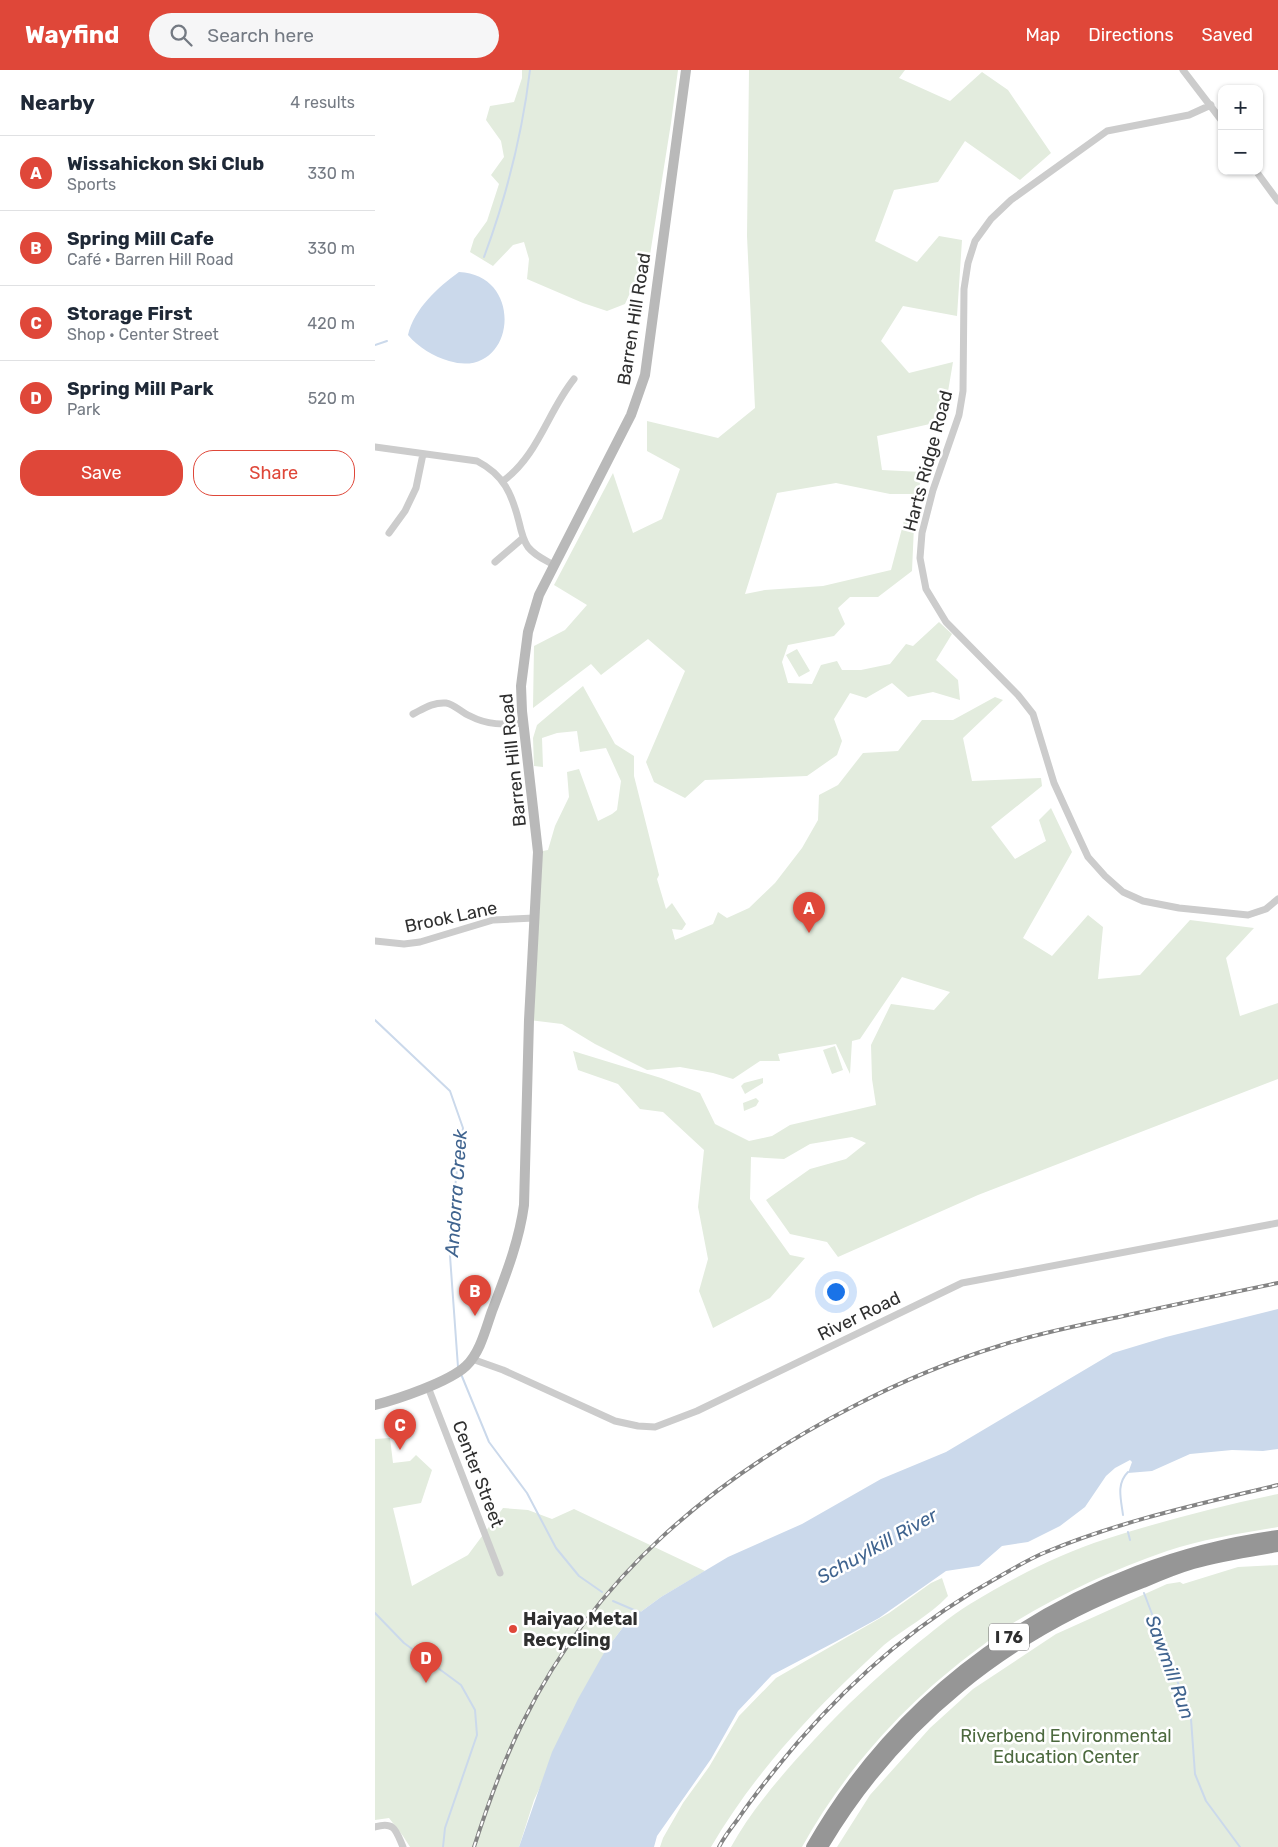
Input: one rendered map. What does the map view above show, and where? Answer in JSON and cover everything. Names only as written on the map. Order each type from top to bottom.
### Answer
[{"type":"highway","name":"I 76","points":[[812,1847],[836,1808],[857,1779],[900,1730],[953,1679],[1001,1642],[1073,1599],[1157,1565],[1209,1548],[1278,1536]]},
{"type":"highway","name":"I 76","points":[[822,1847],[851,1802],[911,1730],[970,1677],[1011,1647],[1081,1607],[1176,1569],[1237,1552],[1278,1546]]},
{"type":"street","name":"Barren Hill Road","points":[[375,1405],[428,1387],[462,1369],[472,1359],[482,1338],[504,1278],[523,1213],[538,844],[523,723],[522,676],[527,632],[536,602],[631,415],[645,375],[685,70]]},
{"type":"street","points":[[1183,70],[1218,115]]},
{"type":"street","name":"Harts Ridge Road","points":[[1211,105],[1189,115],[1107,131],[1011,200],[991,220],[975,242],[968,263],[964,289],[963,391],[959,415],[933,490],[921,533],[920,558],[926,589],[946,622],[1018,695],[1033,714],[1054,783],[1088,857],[1105,876],[1123,892],[1143,901],[1179,908],[1248,914],[1266,909],[1278,900]]},
{"type":"street","points":[[1259,175],[1278,201]]},
{"type":"street","points":[[503,481],[514,473],[525,460],[563,391],[574,378]]},
{"type":"street","points":[[375,447],[477,461],[488,467],[503,481],[513,499],[523,538],[532,552],[554,565]]},
{"type":"street","points":[[389,533],[405,511],[416,488],[423,454]]},
{"type":"street","points":[[495,562],[523,538]]},
{"type":"street","points":[[413,714],[431,705],[447,703],[470,717],[486,722],[500,725],[523,723]]},
{"type":"street","name":"Brook Lane","points":[[375,941],[403,944],[420,942],[493,920],[534,918]]},
{"type":"street","name":"River Road","points":[[472,1359],[503,1370],[615,1420],[638,1426],[655,1427],[697,1411],[962,1283],[1278,1223]]},
{"type":"street","name":"Center Street","points":[[428,1387],[500,1573]]},
{"type":"street","points":[[375,1827],[385,1824],[391,1825],[395,1829],[403,1847]]},
{"type":"green space","points":[[522,70],[678,70],[649,261],[634,284],[625,304],[607,311],[527,279],[529,259],[524,242],[513,245],[493,266],[470,252],[474,239],[487,221],[499,184],[491,175],[504,157],[501,141],[486,120],[490,106],[514,102],[522,78]]},
{"type":"green space","points":[[749,70],[905,70],[899,78],[950,101],[982,72],[1008,90],[1051,153],[1020,180],[965,141],[938,182],[894,190],[875,241],[917,262],[939,236],[962,240],[957,316],[903,306],[881,341],[909,373],[953,362],[943,421],[877,436],[882,470],[922,472],[918,494],[890,494],[836,483],[777,493],[745,594],[765,590],[823,586],[891,570],[905,517],[917,514],[914,526],[912,571],[878,597],[850,597],[838,608],[845,624],[834,636],[788,645],[782,662],[788,683],[812,684],[821,665],[837,661],[842,670],[861,670],[890,664],[906,644],[913,646],[939,622],[952,634],[936,660],[958,680],[960,700],[933,692],[908,697],[892,683],[866,698],[850,693],[834,719],[842,741],[837,755],[807,776],[705,780],[685,798],[654,782],[646,762],[685,671],[648,639],[601,675],[591,664],[533,708],[534,646],[565,630],[587,605],[554,585],[613,473],[633,533],[662,519],[680,469],[647,451],[647,421],[718,438],[755,408],[747,236]]},
{"type":"green space","points":[[797,649],[810,671],[799,677],[786,655]]},
{"type":"green space","points":[[583,686],[615,744],[634,756],[634,776],[659,875],[657,879],[666,909],[672,903],[686,924],[682,930],[672,929],[675,940],[713,924],[718,912],[727,918],[749,908],[775,883],[802,848],[818,820],[819,795],[838,785],[863,753],[898,751],[922,720],[953,720],[995,697],[1003,700],[963,738],[972,781],[1041,778],[1042,786],[991,827],[1015,859],[1046,841],[1039,820],[1051,808],[1072,852],[1023,938],[1052,956],[1088,915],[1103,927],[1098,979],[1140,975],[1190,920],[1254,928],[1226,958],[1240,1016],[1278,1003],[1278,1079],[978,1195],[838,1257],[827,1242],[790,1234],[766,1200],[810,1169],[846,1159],[866,1143],[852,1137],[810,1144],[784,1159],[751,1157],[750,1199],[790,1255],[805,1258],[770,1298],[713,1328],[699,1291],[708,1259],[698,1207],[704,1150],[663,1112],[640,1109],[618,1084],[578,1070],[573,1051],[661,1078],[700,1093],[715,1124],[749,1141],[772,1136],[790,1125],[876,1105],[872,1079],[871,1045],[891,1004],[934,1010],[950,992],[902,977],[860,1039],[852,1041],[850,1074],[836,1044],[778,1054],[780,1061],[760,1061],[733,1079],[680,1067],[647,1070],[595,1044],[562,1024],[529,1020],[543,851],[548,850],[555,826],[569,797],[567,772],[579,769],[598,821],[617,810],[621,781],[606,748],[580,752],[577,731],[557,733],[542,738],[543,767],[534,766],[533,738],[537,725]]},
{"type":"green space","points":[[835,1046],[843,1070],[832,1074],[823,1050]]},
{"type":"green space","points":[[763,1078],[763,1083],[745,1094],[741,1086],[744,1083]]},
{"type":"green space","points":[[756,1098],[759,1101],[756,1106],[744,1111],[743,1103]]},
{"type":"green space","points":[[390,1438],[393,1463],[410,1461],[416,1455],[432,1470],[421,1503],[393,1508],[412,1586],[468,1555],[503,1508],[528,1510],[552,1519],[574,1509],[705,1571],[661,1597],[627,1622],[605,1651],[534,1800],[519,1847],[410,1847],[389,1818],[375,1820],[375,1439]]},
{"type":"green space","points":[[1278,1494],[1278,1527],[1208,1540],[1147,1558],[1069,1592],[1031,1612],[1000,1632],[953,1668],[903,1713],[858,1763],[819,1818],[802,1847],[731,1847],[769,1791],[826,1727],[887,1669],[963,1609],[1037,1567],[1088,1545],[1170,1520]]},
{"type":"green space","name":"Riverbend Environmental Education Center","points":[[1278,1565],[1278,1847],[837,1847],[870,1795],[930,1728],[973,1689],[1056,1634],[1167,1584],[1180,1582],[1183,1584],[1238,1567]]},
{"type":"green space","points":[[942,1578],[948,1596],[933,1610],[884,1645],[809,1718],[773,1758],[741,1801],[711,1847],[660,1847],[663,1838],[683,1803],[709,1767],[739,1716],[776,1678],[889,1613],[931,1583]]},
{"type":"water","points":[[459,272],[481,278],[495,290],[503,307],[504,325],[499,342],[488,356],[471,363],[449,361],[437,357],[422,348],[408,335],[416,316],[428,299]]},
{"type":"water","name":"Schuylkill River","points":[[1278,1309],[1278,1449],[1263,1451],[1232,1450],[1190,1454],[1152,1471],[1128,1473],[1132,1462],[1130,1460],[1115,1468],[1106,1476],[1085,1507],[1060,1526],[1028,1542],[1002,1546],[979,1566],[946,1571],[879,1618],[772,1675],[738,1711],[711,1759],[657,1836],[654,1847],[519,1847],[552,1752],[578,1699],[605,1651],[627,1622],[661,1597],[728,1557],[802,1524],[881,1479],[946,1452],[1113,1353],[1166,1337]]},
{"type":"waterway","points":[[484,257],[513,165],[523,118],[530,70]]},
{"type":"waterway","points":[[375,345],[387,341]]},
{"type":"waterway","name":"Andorra Creek","points":[[375,1020],[450,1091],[463,1128],[449,1242],[458,1367]]},
{"type":"waterway","name":"Andorra Creek","points":[[461,1374],[489,1442],[527,1493],[556,1548],[579,1576],[602,1592]]},
{"type":"waterway","name":"Sawmill Run","points":[[1123,1515],[1121,1487],[1124,1477],[1128,1472]]},
{"type":"waterway","name":"Sawmill Run","points":[[1128,1532],[1130,1540]]},
{"type":"waterway","name":"Sawmill Run","points":[[1144,1593],[1191,1719],[1195,1774],[1206,1801],[1240,1847]]},
{"type":"waterway","name":"Andorra Creek","points":[[613,1601],[641,1613]]},
{"type":"waterway","points":[[375,1613],[404,1643],[461,1685],[475,1710],[477,1735],[445,1828],[443,1847]]},
{"type":"railway","points":[[474,1847],[496,1783],[524,1720],[553,1668],[586,1621],[622,1577],[662,1537],[705,1500],[752,1466],[801,1435],[870,1398],[925,1373],[983,1351],[1060,1330],[1278,1283]]},
{"type":"railway","points":[[719,1847],[767,1779],[821,1717],[868,1670],[918,1629],[945,1610],[1040,1554],[1074,1541],[1131,1522],[1278,1485]]},
{"type":"place","name":"Wissahickon Ski Club","points":[[809,933]]},
{"type":"place","name":"Spring Mill Cafe","points":[[475,1316]]},
{"type":"place","name":"Storage First","points":[[400,1450]]},
{"type":"place","name":"Haiyao Metal Recycling","points":[[513,1629]]},
{"type":"place","name":"Spring Mill Park","points":[[426,1683]]}]
